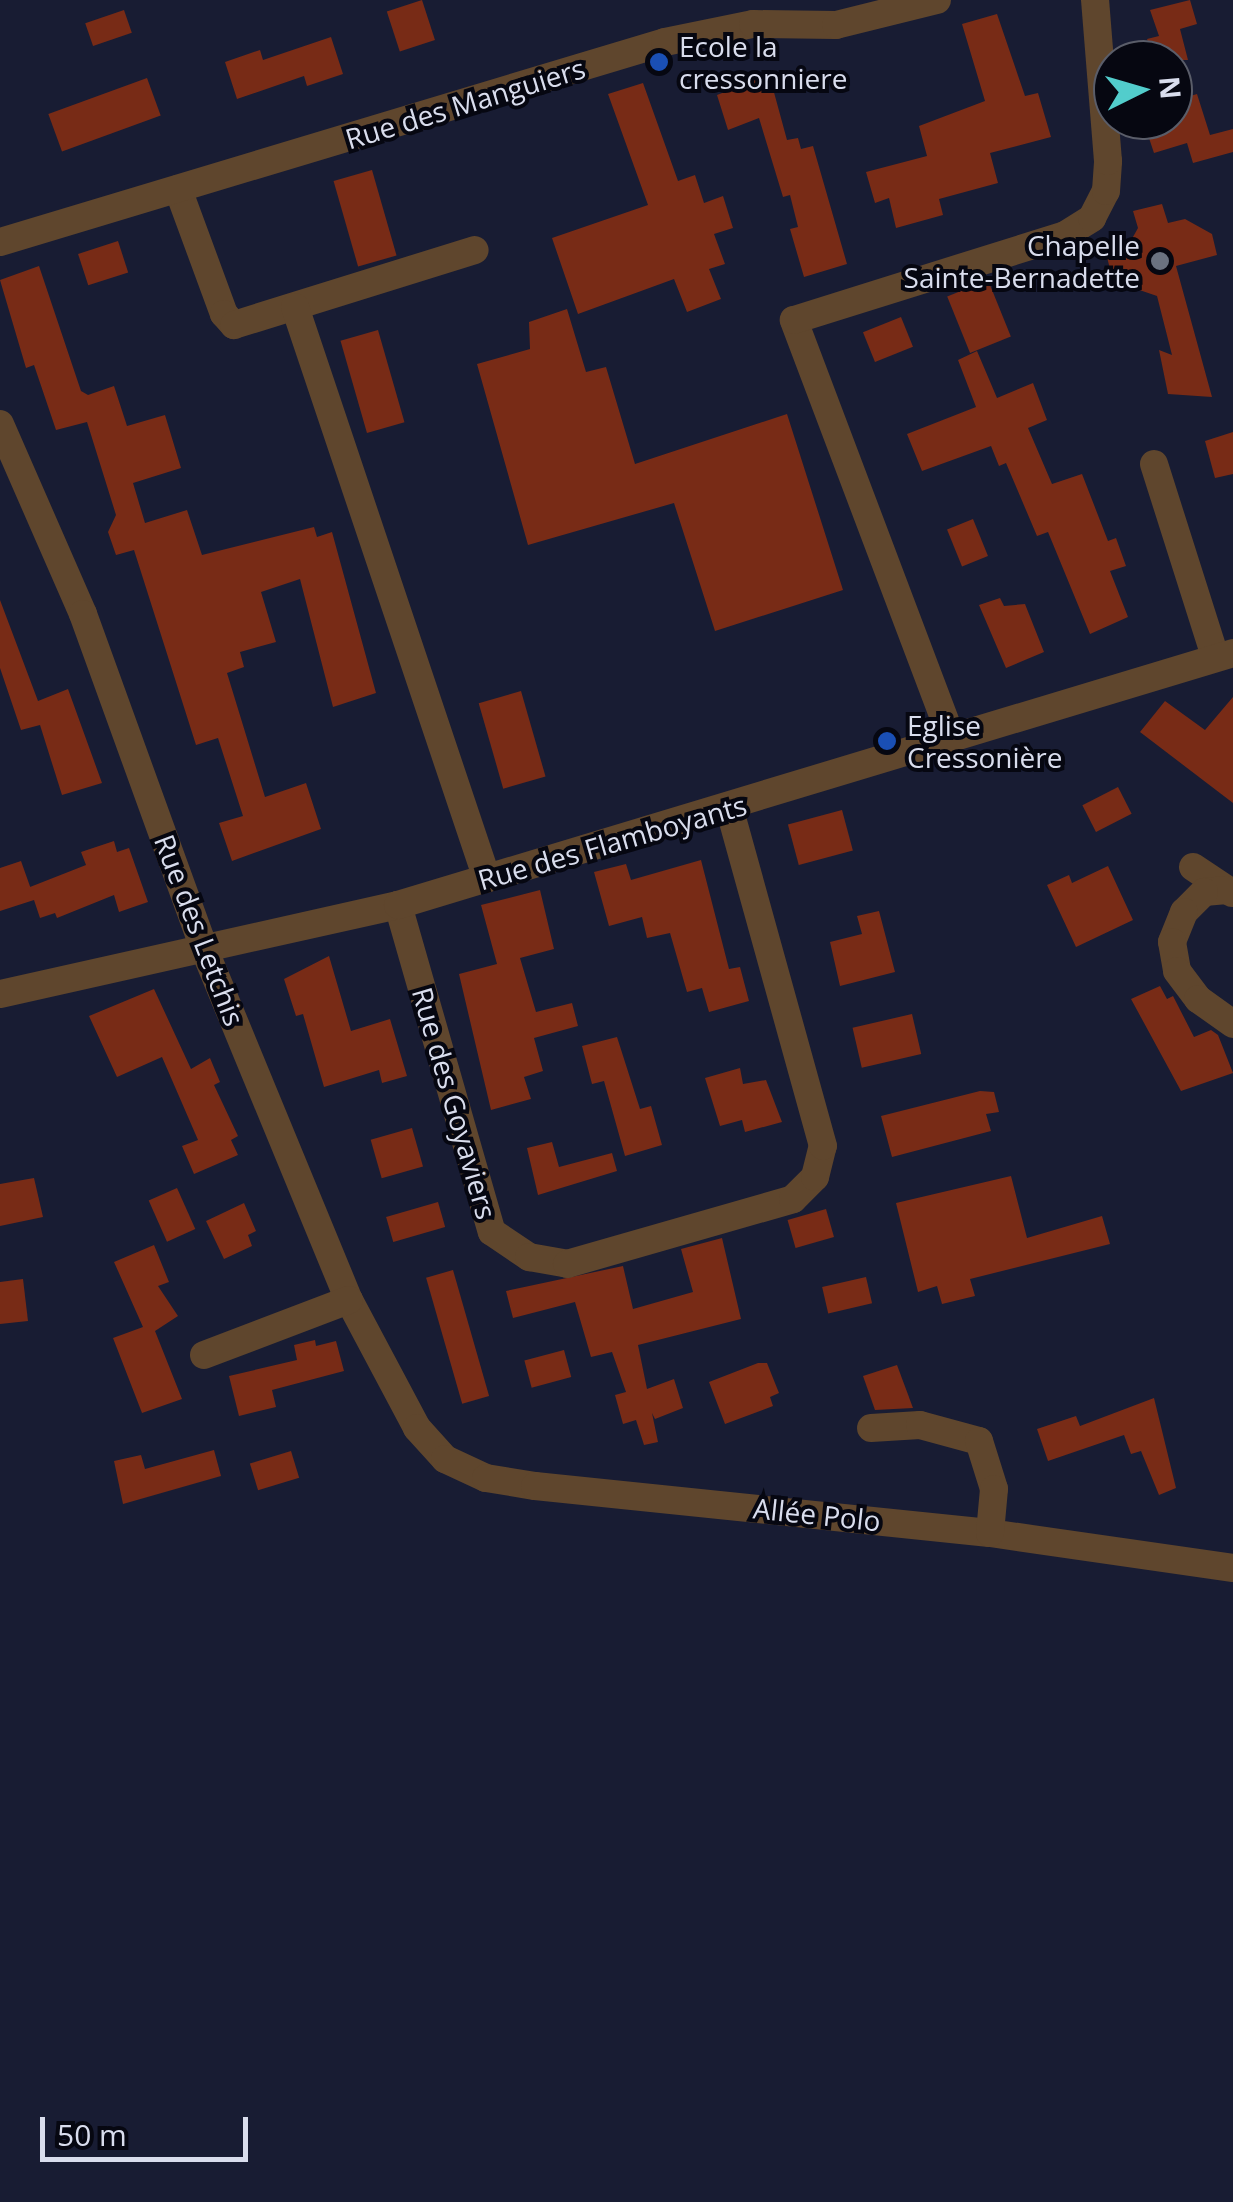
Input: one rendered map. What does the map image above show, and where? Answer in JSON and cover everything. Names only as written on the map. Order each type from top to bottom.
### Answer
[{"type":"street","name":"Rue des Manguiers","points":[[0,242],[665,42],[753,24],[937,0]]},
{"type":"street","points":[[952,738],[794,328],[800,316],[1065,236],[1092,218],[1106,191],[1108,161],[1095,0]]},
{"type":"street","points":[[178,189],[228,320],[242,324],[475,250]]},
{"type":"street","points":[[296,307],[487,879]]},
{"type":"street","name":"Rue des Letchis","points":[[0,424],[83,614],[205,951],[349,1300],[417,1428]]},
{"type":"street","name":"Rue des Flamboyants","points":[[0,994],[398,905],[730,808],[1224,654],[1154,464]]},
{"type":"street","name":"Rue des Goyaviers","points":[[398,905],[492,1232],[528,1257],[567,1264],[793,1199],[815,1177],[823,1146],[730,808]]},
{"type":"street","points":[[1193,868],[1230,892]]},
{"type":"street","points":[[1230,892],[1204,892],[1184,912],[1172,942],[1176,970],[1198,999],[1233,1024]]},
{"type":"street","points":[[204,1355],[349,1300]]},
{"type":"street","points":[[872,1428],[920,1425],[979,1441],[994,1489],[990,1534]]},
{"type":"street","name":"Allée Polo","points":[[417,1428],[445,1458],[486,1478],[990,1534],[1233,1568]]},
{"type":"building","points":[[422,0],[435,40],[400,51],[387,11]]},
{"type":"building","points":[[1190,0],[1197,24],[1180,29],[1183,40],[1147,40],[1159,36],[1150,10]]},
{"type":"building","points":[[124,10],[132,33],[93,46],[85,23]]},
{"type":"building","points":[[997,14],[1025,96],[1038,93],[1051,137],[990,153],[998,183],[939,199],[943,215],[896,228],[889,198],[875,203],[866,172],[927,156],[919,126],[985,101],[962,24]]},
{"type":"building","points":[[331,37],[343,74],[307,86],[304,76],[237,99],[225,62],[260,50],[263,60]]},
{"type":"building","points":[[763,77],[766,87],[772,85],[787,140],[798,138],[801,149],[813,146],[847,264],[804,277],[790,229],[798,227],[790,195],[783,197],[759,118],[728,130],[717,95]]},
{"type":"building","points":[[147,78],[161,116],[62,151],[48,114]]},
{"type":"building","points":[[643,83],[678,181],[695,175],[704,203],[723,196],[733,228],[714,234],[725,264],[709,269],[721,299],[687,312],[674,279],[578,314],[552,238],[648,205],[608,94]]},
{"type":"building","points":[[1197,94],[1210,135],[1233,129],[1233,152],[1193,163],[1187,143],[1154,153],[1150,140],[1193,140],[1193,95]]},
{"type":"building","points":[[372,170],[397,256],[358,267],[334,181]]},
{"type":"building","name":"Chapelle Sainte-Bernadette","points":[[1162,204],[1168,223],[1185,219],[1212,234],[1217,255],[1176,266],[1212,397],[1168,394],[1159,350],[1172,355],[1157,296],[1113,281],[1107,257],[1124,253],[1138,228],[1133,211]]},
{"type":"building","points":[[118,241],[128,272],[88,285],[78,254]]},
{"type":"building","points":[[39,266],[81,391],[88,395],[114,386],[127,426],[165,415],[181,468],[133,483],[145,523],[187,510],[202,555],[314,527],[317,537],[332,532],[376,693],[333,707],[300,579],[261,592],[276,642],[240,652],[244,667],[227,673],[265,797],[306,783],[321,829],[232,861],[219,823],[243,816],[218,738],[196,745],[134,550],[116,555],[108,532],[116,515],[87,422],[56,430],[34,365],[26,368],[0,280]]},
{"type":"building","points":[[988,280],[1011,337],[970,353],[947,296]]},
{"type":"building","points":[[567,309],[586,372],[606,367],[635,464],[787,414],[843,590],[715,631],[674,503],[528,545],[477,364],[530,349],[529,322]]},
{"type":"building","points":[[901,317],[913,347],[875,362],[863,332]]},
{"type":"building","points":[[378,330],[404,422],[367,433],[341,341]]},
{"type":"building","points":[[977,351],[997,398],[1033,383],[1047,420],[1028,428],[1052,484],[1082,474],[1108,541],[1116,538],[1126,566],[1110,571],[1128,617],[1090,634],[1048,532],[1037,536],[1006,463],[999,466],[991,446],[922,471],[907,434],[976,407],[958,360]]},
{"type":"building","points":[[1233,432],[1233,474],[1215,478],[1205,441]]},
{"type":"building","points":[[973,519],[988,556],[962,567],[947,529]]},
{"type":"building","points":[[1000,598],[1004,606],[1025,604],[1044,652],[1006,668],[979,605]]},
{"type":"building","points":[[0,600],[38,701],[68,689],[102,783],[62,795],[40,725],[21,730],[0,668]]},
{"type":"building","points":[[521,691],[546,777],[503,789],[479,703]]},
{"type":"building","points":[[1233,697],[1233,803],[1140,732],[1165,701],[1205,730]]},
{"type":"building","points":[[1118,787],[1132,814],[1096,832],[1082,805]]},
{"type":"building","points":[[842,810],[853,851],[799,865],[788,824]]},
{"type":"building","points":[[114,841],[117,852],[129,848],[148,902],[119,912],[114,895],[57,918],[55,913],[40,918],[34,900],[0,911],[0,868],[21,861],[30,887],[86,865],[81,852]]},
{"type":"building","points":[[701,860],[729,969],[740,967],[749,1001],[709,1012],[702,988],[687,992],[670,933],[647,938],[642,917],[609,926],[594,872],[626,864],[631,880]]},
{"type":"building","points":[[1108,866],[1133,920],[1076,947],[1047,885],[1069,875],[1072,883]]},
{"type":"building","points":[[540,890],[554,949],[520,958],[536,1012],[572,1003],[578,1026],[534,1038],[543,1071],[524,1077],[531,1099],[491,1110],[459,974],[497,964],[481,905]]},
{"type":"building","points":[[879,911],[895,972],[840,986],[830,942],[862,934],[857,916]]},
{"type":"building","points":[[329,956],[351,1031],[390,1019],[407,1076],[382,1083],[379,1070],[324,1087],[303,1014],[296,1016],[284,979]]},
{"type":"building","points":[[1160,986],[1167,999],[1173,996],[1194,1037],[1211,1030],[1218,1035],[1233,1073],[1181,1091],[1131,999]]},
{"type":"building","points":[[154,989],[191,1069],[210,1058],[220,1082],[214,1085],[238,1136],[231,1140],[238,1155],[194,1174],[182,1146],[198,1140],[162,1057],[117,1077],[89,1016]]},
{"type":"building","points":[[912,1014],[921,1054],[862,1068],[853,1028]]},
{"type":"building","points":[[617,1037],[640,1109],[651,1106],[662,1145],[625,1156],[604,1081],[592,1084],[582,1046]]},
{"type":"building","points":[[740,1068],[743,1084],[766,1080],[782,1122],[745,1132],[742,1120],[720,1126],[705,1078]]},
{"type":"building","points":[[980,1091],[994,1092],[999,1112],[986,1114],[991,1131],[892,1157],[881,1116]]},
{"type":"building","points":[[412,1128],[423,1166],[382,1178],[371,1140]]},
{"type":"building","points":[[552,1142],[559,1167],[612,1153],[617,1171],[538,1195],[527,1148]]},
{"type":"building","points":[[1011,1176],[1027,1238],[1102,1216],[1110,1244],[970,1279],[975,1296],[942,1304],[937,1286],[918,1292],[896,1203]]},
{"type":"building","points":[[34,1178],[43,1217],[0,1226],[0,1184]]},
{"type":"building","points":[[177,1188],[195,1229],[167,1242],[149,1201]]},
{"type":"building","points":[[438,1202],[445,1227],[393,1242],[386,1217]]},
{"type":"building","points":[[244,1203],[256,1231],[248,1235],[252,1246],[224,1259],[206,1221]]},
{"type":"building","points":[[826,1209],[834,1237],[796,1248],[788,1220]]},
{"type":"building","points":[[722,1238],[741,1319],[638,1345],[647,1389],[674,1379],[683,1408],[655,1419],[652,1413],[658,1442],[644,1445],[636,1420],[623,1424],[615,1395],[626,1392],[612,1352],[591,1357],[575,1302],[513,1318],[506,1291],[623,1266],[633,1309],[693,1292],[681,1249]]},
{"type":"building","points":[[154,1245],[169,1282],[158,1286],[178,1316],[155,1331],[182,1399],[142,1413],[113,1338],[143,1327],[114,1262]]},
{"type":"building","points":[[453,1270],[489,1396],[462,1404],[426,1278]]},
{"type":"building","points":[[866,1277],[872,1303],[828,1313],[822,1287]]},
{"type":"building","points":[[23,1279],[28,1321],[0,1324],[0,1282]]},
{"type":"building","points":[[315,1340],[316,1346],[336,1341],[344,1371],[272,1390],[276,1407],[239,1416],[229,1376],[297,1360],[294,1345]]},
{"type":"building","points":[[564,1350],[571,1377],[532,1388],[524,1361]]},
{"type":"building","points":[[767,1363],[779,1393],[770,1397],[773,1406],[725,1424],[709,1382]]},
{"type":"building","points":[[897,1365],[913,1408],[875,1410],[863,1376]]},
{"type":"building","points":[[1154,1398],[1176,1488],[1159,1495],[1141,1451],[1131,1454],[1124,1435],[1048,1461],[1037,1429],[1076,1416],[1080,1426]]},
{"type":"building","points":[[214,1450],[221,1476],[123,1504],[114,1461],[141,1455],[145,1469]]},
{"type":"building","points":[[291,1451],[299,1478],[258,1490],[250,1464]]},
{"type":"place","name":"Ecole la cressonniere","points":[[659,62]]},
{"type":"place","name":"Chapelle Sainte-Bernadette","points":[[1160,261]]},
{"type":"place","name":"Eglise Cressonière","points":[[887,741]]}]
